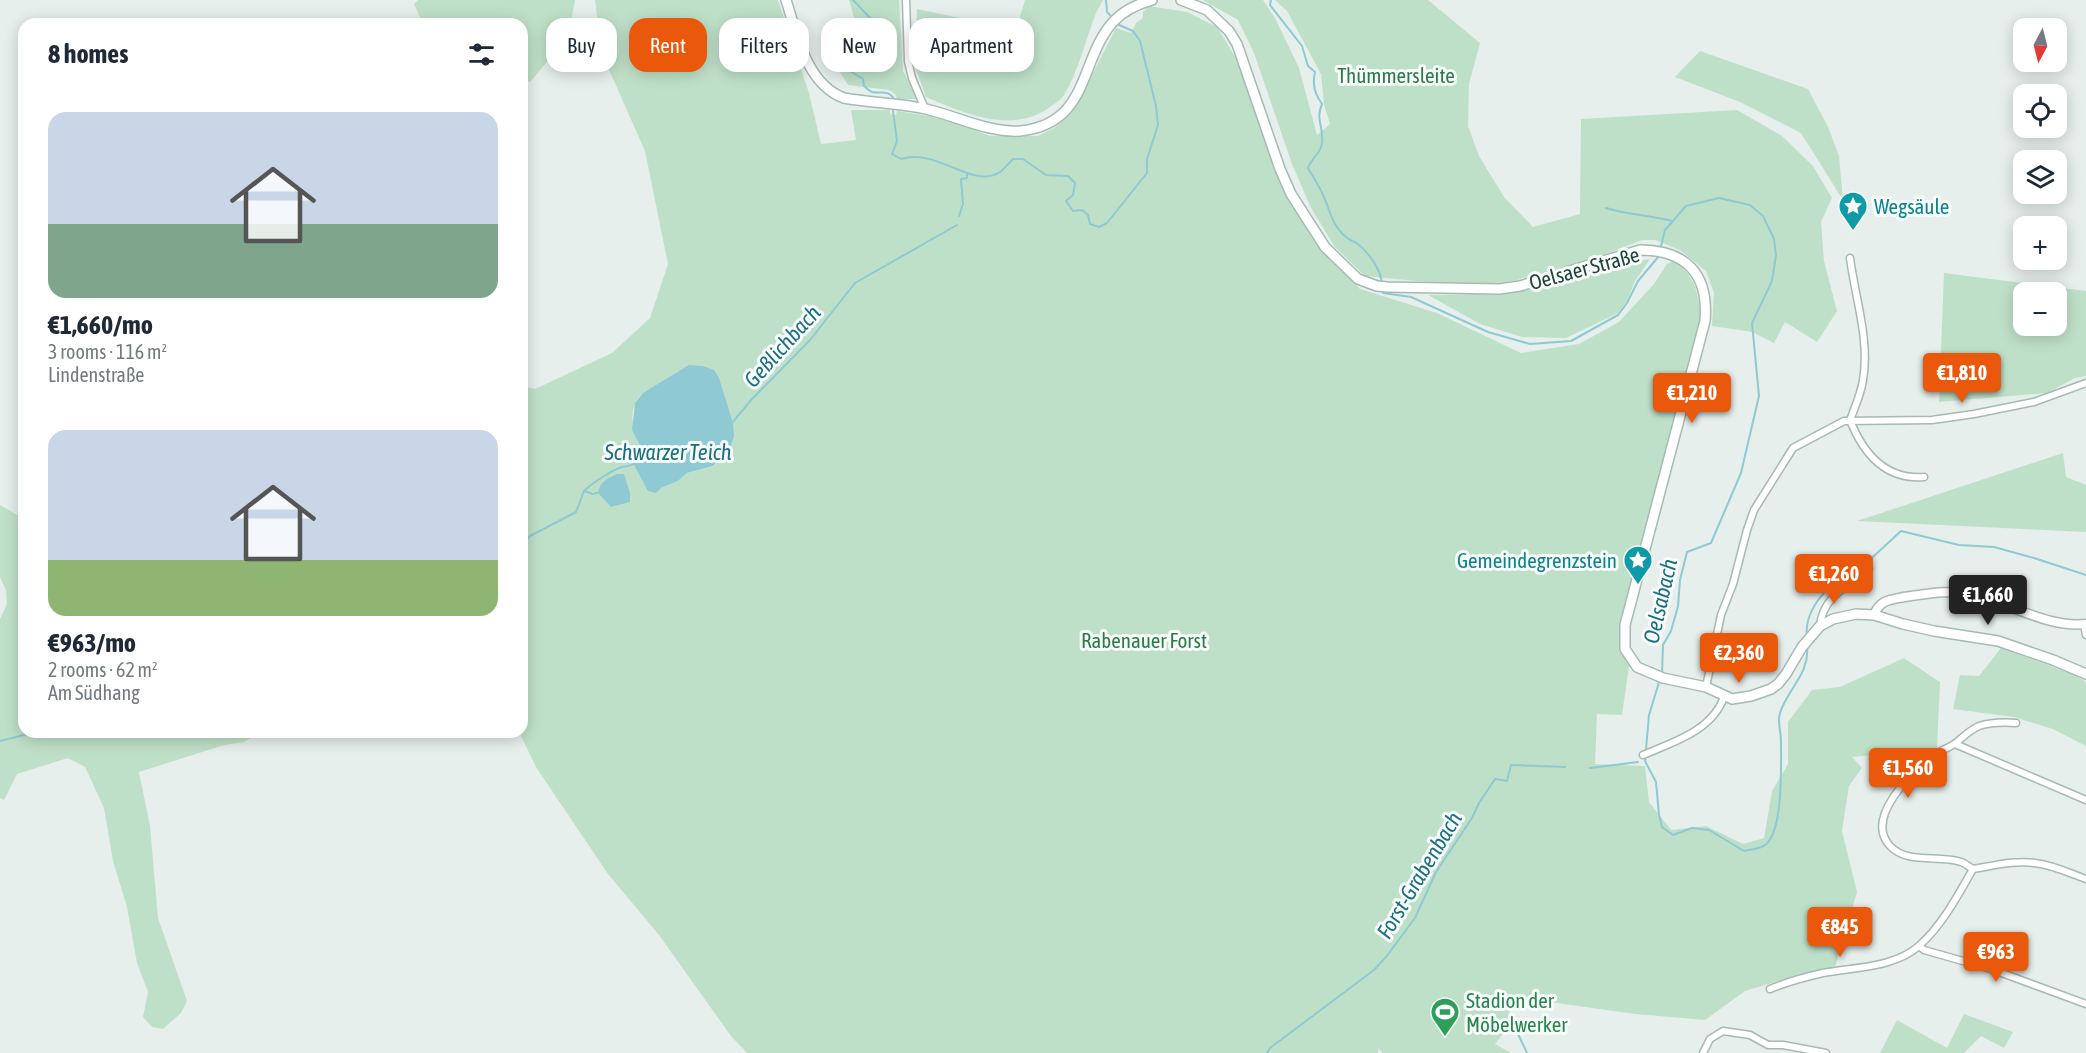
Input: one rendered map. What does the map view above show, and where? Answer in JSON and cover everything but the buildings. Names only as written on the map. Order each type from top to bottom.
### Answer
[{"type":"main road","points":[[786,0],[806,58],[820,81],[830,91],[844,98],[925,109],[1004,131],[1020,131],[1037,127],[1049,122],[1069,106],[1083,85],[1101,40],[1114,21],[1131,8],[1152,0]]},
{"type":"main road","name":"Oelsaer Straße","points":[[1181,0],[1207,10],[1229,31],[1243,56],[1280,169],[1291,194],[1325,247],[1349,273],[1358,279],[1382,287],[1499,289],[1640,250],[1660,251],[1681,258],[1690,266],[1701,285],[1706,309],[1705,321],[1625,625],[1625,650],[1637,667],[1661,677],[1706,687],[1724,697]]},
{"type":"main road","points":[[1724,697],[1740,698],[1771,688],[1783,679],[1807,641],[1820,626],[1838,617],[1857,614],[1874,615],[1912,626],[1998,641],[2086,674]]},
{"type":"street","points":[[906,0],[908,61],[912,78],[925,109]]},
{"type":"street","points":[[1850,258],[1863,334],[1863,378],[1857,404],[1850,420],[1866,453],[1892,472],[1907,478],[1924,477]]},
{"type":"street","points":[[1706,687],[1721,615],[1733,585],[1754,510],[1793,448],[1844,421],[1932,420],[1974,414],[2034,402],[2086,383]]},
{"type":"street","points":[[1820,626],[1821,616],[1829,601],[1869,569]]},
{"type":"street","points":[[1874,615],[1877,608],[1885,601],[1953,592],[1980,596],[2054,621],[2085,624],[2086,635]]},
{"type":"street","points":[[1646,754],[1682,739],[1702,726],[1718,709],[1724,697]]},
{"type":"street","points":[[2016,723],[2000,721],[1980,726],[1955,744],[1931,757],[1910,777],[1884,811],[1881,821],[1882,832],[1889,845],[1897,852],[1914,857],[1962,862],[1973,869],[2014,862],[2034,863],[2051,866],[2086,879]]},
{"type":"street","points":[[1955,744],[2086,800]]},
{"type":"street","points":[[1770,988],[1822,973],[1889,962],[1919,946],[1956,899],[1973,869]]},
{"type":"street","points":[[1919,946],[1924,950],[2022,979],[2086,1004]]},
{"type":"street","points":[[1702,1053],[1710,1039],[1723,1031],[1750,1035],[1768,1045],[1783,1045],[1826,1053]]},
{"type":"green space","points":[[418,0],[575,0],[572,18],[546,18],[546,63],[530,82],[528,81],[528,18],[420,18],[414,4]]},
{"type":"green space","name":"Rabenauer Forst","points":[[595,0],[778,0],[784,18],[719,18],[719,72],[802,72],[821,144],[856,140],[851,110],[890,110],[890,114],[896,115],[897,111],[943,118],[990,136],[1038,136],[1056,127],[1078,102],[1116,28],[1131,33],[1149,6],[1187,12],[1217,27],[1242,68],[1281,186],[1317,240],[1360,289],[1437,313],[1521,353],[1579,344],[1619,322],[1654,284],[1667,264],[1674,261],[1692,280],[1699,302],[1701,320],[1626,616],[1630,659],[1622,715],[1597,714],[1595,764],[1645,766],[1649,802],[1671,830],[1706,826],[1743,844],[1764,838],[1772,791],[1788,764],[1788,722],[1812,690],[1840,687],[1904,658],[1940,682],[1937,749],[1852,757],[1862,768],[1849,786],[1842,831],[1857,892],[1835,967],[1745,991],[1705,1020],[1635,1014],[1543,1001],[1511,1006],[1503,1034],[1495,1044],[1511,1053],[1382,1053],[1379,1048],[1378,1053],[747,1053],[731,1036],[659,935],[608,874],[536,767],[522,738],[528,738],[528,387],[535,389],[612,353],[650,318],[668,264],[645,151],[610,72],[617,72],[617,18],[597,18]],"holes":[[[656,386],[734,437],[729,451],[714,466],[687,473],[678,481],[661,488],[635,455],[640,446],[632,418],[638,398]],[[617,474],[624,474],[623,504],[611,507],[610,477]]]},
{"type":"green space","points":[[849,0],[899,0],[903,71],[918,99],[897,99],[896,95],[889,90],[848,85],[840,72],[897,72],[897,18],[854,18]]},
{"type":"green space","points":[[1025,0],[1103,0],[1096,13],[1074,76],[1061,99],[1036,115],[1020,120],[1004,120],[972,115],[926,97],[917,72],[1034,72],[1034,18],[1020,18]]},
{"type":"green space","name":"Thümmersleite","points":[[1203,0],[1263,0],[1276,20],[1299,68],[1317,135],[1330,124],[1324,104],[1321,74],[1287,11],[1275,0],[1428,0],[1480,43],[1469,84],[1468,126],[1479,156],[1504,197],[1533,227],[1580,214],[1581,119],[1737,110],[1782,136],[1813,166],[1832,198],[1821,222],[1824,261],[1837,311],[1817,342],[1785,322],[1774,343],[1752,332],[1712,326],[1714,293],[1706,271],[1680,250],[1655,240],[1642,240],[1593,259],[1513,281],[1468,286],[1365,276],[1335,247],[1311,208],[1292,164],[1254,53],[1238,20]]},
{"type":"green space","points":[[917,9],[959,18],[917,18]]},
{"type":"green space","points":[[1700,51],[1808,89],[1828,127],[1839,156],[1843,200],[1801,133],[1740,102],[1675,77]]},
{"type":"green space","points":[[1650,259],[1618,313],[1566,338],[1522,337],[1480,324],[1428,295],[1496,294],[1616,264]]},
{"type":"green space","points":[[1944,273],[2015,282],[2013,282],[2013,336],[2067,336],[2067,289],[2086,291],[2086,376],[2075,378],[2047,393],[1939,402]]},
{"type":"green space","points":[[2063,453],[2066,477],[2086,485],[2086,532],[1857,521]]},
{"type":"green space","points":[[0,505],[18,516],[18,738],[250,738],[244,742],[224,745],[139,772],[150,826],[158,918],[187,1001],[181,1013],[163,1029],[152,1027],[143,1017],[148,992],[137,963],[127,907],[113,861],[104,808],[85,767],[68,758],[17,774],[4,800],[0,798],[0,619],[7,604],[6,590],[0,577]]},
{"type":"green space","points":[[2001,648],[2075,675],[2086,682],[2086,746],[2053,729],[2014,717],[1953,709],[1960,675],[1979,676]]},
{"type":"green space","points":[[1964,1014],[2013,1032],[2004,1048],[1981,1036],[1964,1053],[1880,1053],[1897,1020],[1947,1048]]},
{"type":"water","name":"Schwarzer Teich","points":[[689,365],[714,370],[719,378],[733,423],[734,437],[729,451],[713,466],[687,473],[678,481],[661,488],[656,493],[648,491],[633,463],[640,446],[632,430],[635,403],[643,393]]},
{"type":"water","points":[[617,474],[624,474],[630,493],[630,502],[611,507],[598,493],[602,483]]},
{"type":"waterway","name":"Oelsabach","points":[[853,0],[877,25],[871,41],[848,60],[850,71],[863,79],[864,86],[870,91],[887,93],[894,99]]},
{"type":"waterway","name":"Oelsabach","points":[[1106,0],[1107,12],[1110,15]]},
{"type":"waterway","name":"Oelsabach","points":[[1271,0],[1270,5],[1302,46],[1308,66],[1315,72],[1315,89],[1322,104],[1319,114],[1322,143],[1308,168],[1322,193],[1332,219],[1342,233],[1358,244],[1370,257],[1377,268],[1382,284]]},
{"type":"waterway","name":"Oelsabach","points":[[893,111],[897,141],[892,154],[901,159],[927,158],[978,176],[989,176],[1000,172],[1013,159],[1023,159],[1046,175],[1068,176],[1075,183],[1073,195],[1066,201],[1073,211],[1082,210],[1088,215],[1090,224],[1099,227],[1107,223],[1147,173],[1147,159],[1158,125],[1156,106],[1140,41],[1133,31],[1119,25]]},
{"type":"waterway","points":[[959,216],[963,204],[961,179],[967,178],[967,174]]},
{"type":"waterway","name":"Oelsabach","points":[[1660,250],[1665,230],[1686,206],[1719,198],[1750,205],[1763,216],[1774,239],[1776,255],[1772,281],[1752,323],[1759,396],[1741,473],[1711,543],[1687,552],[1680,580],[1678,606],[1671,631],[1663,645],[1662,674]]},
{"type":"waterway","points":[[1606,208],[1672,221]]},
{"type":"waterway","name":"Geßlichbach","points":[[732,423],[752,399],[810,340],[855,283],[957,225]]},
{"type":"waterway","name":"Oelsabach","points":[[1383,289],[1383,293],[1411,297],[1488,332],[1530,344],[1571,341],[1618,315],[1638,281],[1659,256]]},
{"type":"waterway","points":[[584,491],[613,471],[636,463]]},
{"type":"waterway","name":"Geßlichbach","points":[[528,538],[576,512],[584,491],[593,494],[600,492]]},
{"type":"waterway","name":"Oelsabach","points":[[1807,637],[1807,625],[1811,614],[1824,593],[1862,567],[1901,531],[1959,545],[1994,547],[2086,575]]},
{"type":"waterway","name":"Oelsabach","points":[[1660,679],[1649,715],[1645,761],[1656,782],[1662,827],[1673,835],[1692,828],[1709,830],[1744,851],[1754,849],[1764,846],[1769,841],[1777,821],[1781,778],[1779,716],[1802,673],[1807,656],[1807,646]]},
{"type":"waterway","name":"Geßlichbach","points":[[0,741],[18,736]]},
{"type":"waterway","name":"Forst-Grabenbach","points":[[1590,768],[1638,762]]},
{"type":"waterway","name":"Forst-Grabenbach","points":[[1267,1053],[1270,1048],[1374,970],[1386,957],[1415,918],[1436,872],[1495,779],[1507,781],[1511,765],[1565,767]]},
{"type":"waterway","points":[[1518,1034],[1527,1053]]},
{"type":"place","name":"Wegsäule","points":[[1853,232]]},
{"type":"place","name":"Gemeindegrenzstein","points":[[1638,586]]},
{"type":"place","name":"Stadion der Möbelwerker","points":[[1445,1038]]}]
